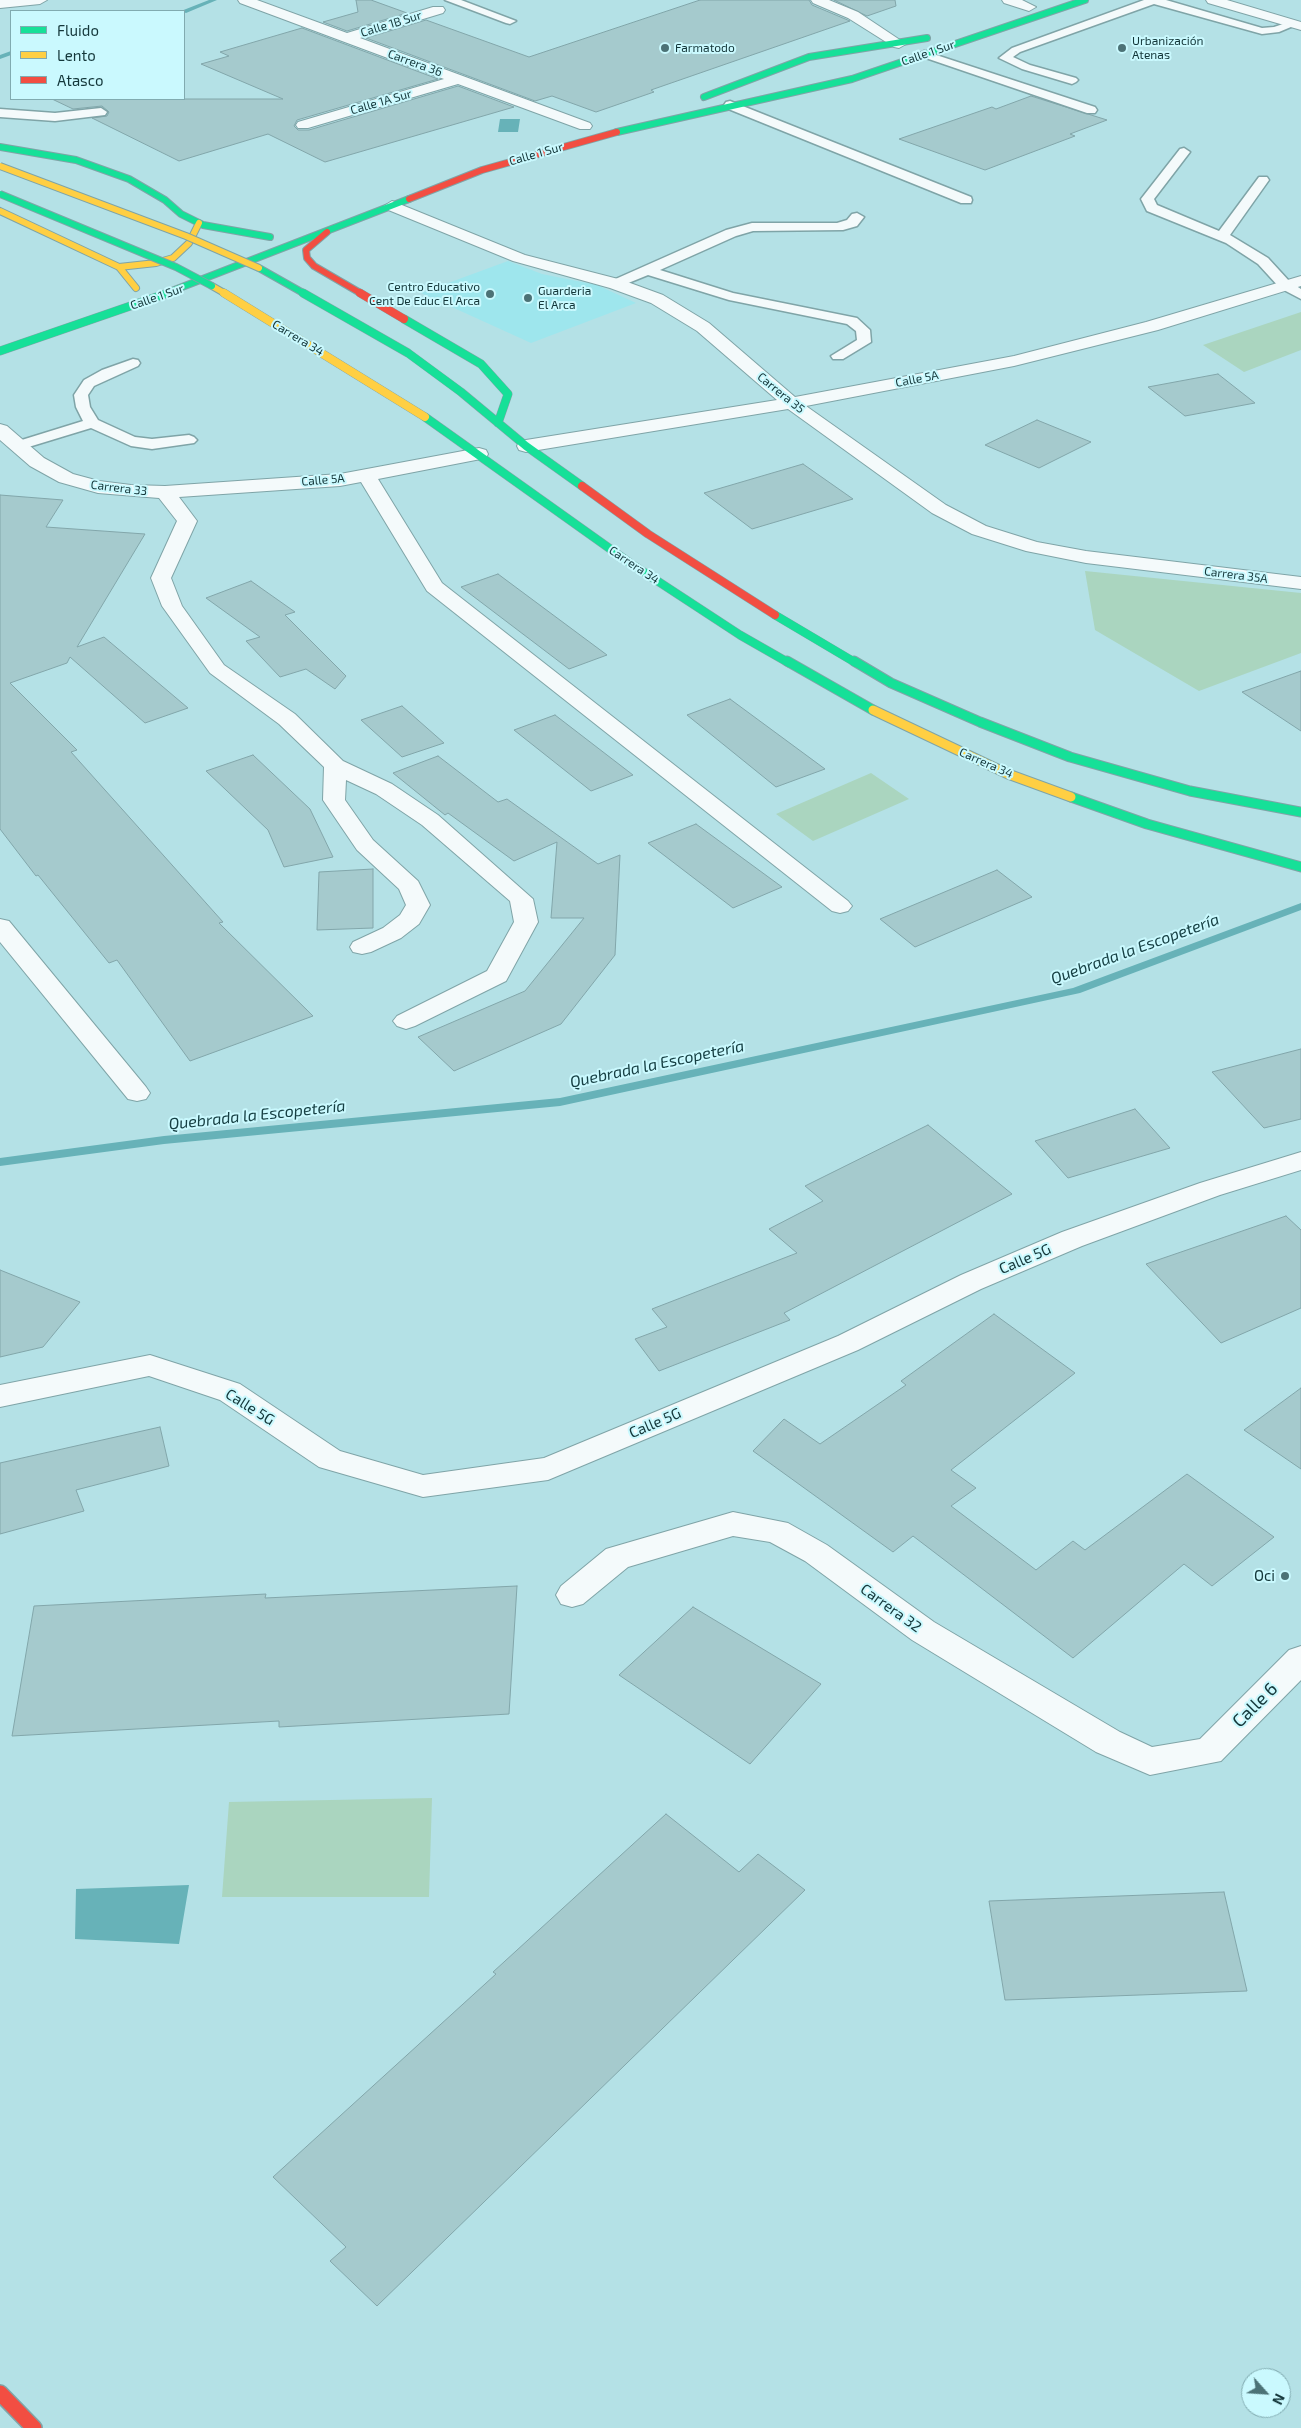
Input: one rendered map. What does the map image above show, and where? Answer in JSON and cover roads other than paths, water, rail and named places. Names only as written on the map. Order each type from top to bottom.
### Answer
[{"type":"street","points":[[0,4],[40,0]]},
{"type":"street","name":"Carrera 36","points":[[245,0],[345,38],[590,125]]},
{"type":"street","points":[[818,0],[853,16],[899,44]]},
{"type":"street","points":[[1009,0],[1029,6]]},
{"type":"street","points":[[983,22],[1049,0]]},
{"type":"street","name":"Calle 1 Sur","points":[[0,351],[150,300],[328,232],[482,170],[525,157],[730,106],[852,79],[1085,0]]},
{"type":"street","points":[[1213,0],[1296,25]]},
{"type":"street","name":"Calle 1B Sur","points":[[345,38],[438,10]]},
{"type":"street","name":"Calle 1 Sur","points":[[697,98],[809,57],[899,44],[938,35]]},
{"type":"street","points":[[809,57],[798,65],[799,70],[809,75],[852,79]]},
{"type":"street","name":"Calle 1A Sur","points":[[303,125],[460,79]]},
{"type":"street","name":"Calle 1 Sur","points":[[566,131],[590,125]]},
{"type":"street","points":[[0,148],[76,160],[128,179],[165,200],[181,214],[199,223],[221,230],[270,237]]},
{"type":"street","points":[[0,166],[186,236],[260,268],[408,353],[461,392],[526,446],[648,534],[754,602],[891,683],[980,722],[1070,757],[1190,791],[1301,812]]},
{"type":"street","name":"Carrera 34","points":[[0,194],[205,282],[410,406],[630,563],[740,635],[855,702],[1008,774],[1075,800],[1155,826],[1301,867]]},
{"type":"street","name":"Carrera 35","points":[[392,206],[519,258],[616,284],[657,299],[703,327],[792,403],[939,509],[979,530],[1033,547],[1171,567]]},
{"type":"street","points":[[0,211],[119,267],[136,288]]},
{"type":"street","points":[[119,267],[156,263],[173,258],[189,243],[199,223]]},
{"type":"street","points":[[213,260],[285,231]]},
{"type":"street","points":[[328,232],[306,250],[307,258],[314,266],[481,364],[508,394],[498,423]]},
{"type":"street","name":"Calle 1 Sur","points":[[170,276],[196,266]]},
{"type":"street","name":"Calle 5A","points":[[526,446],[792,403],[1014,361],[1152,326],[1293,283]]},
{"type":"street","name":"Carrera 33","points":[[0,430],[9,449],[66,478],[98,487],[131,491],[165,492]]},
{"type":"street","name":"Calle 5A","points":[[165,492],[340,480],[479,454]]},
{"type":"street","points":[[367,475],[434,587],[840,906]]},
{"type":"street","points":[[165,492],[187,522],[161,578],[172,606],[217,669],[287,718],[335,766],[384,789],[430,820],[521,899],[526,922],[497,976],[406,1021]]},
{"type":"street","name":"Carrera 35A","points":[[1171,567],[1301,583]]},
{"type":"street","points":[[335,766],[334,800],[365,845],[410,886],[418,905],[410,918],[392,933],[362,947]]},
{"type":"street","points":[[0,926],[137,1093]]},
{"type":"street","name":"Calle 5G","points":[[0,1396],[150,1365],[230,1392],[330,1459],[422,1486],[548,1469],[848,1343],[970,1282],[1072,1239],[1210,1189],[1301,1161]]},
{"type":"street","name":"Carrera 32","points":[[572,1595],[617,1558],[733,1524],[777,1531],[816,1554],[923,1631],[1108,1742],[1150,1761],[1209,1751]]},
{"type":"street","name":"Calle 6","points":[[1209,1751],[1301,1659]]},
{"type":"street","points":[[0,2393],[34,2428]]},
{"type":"lane","points":[[1072,80],[1018,64],[1005,58],[1016,50],[1154,0],[1262,31],[1296,25]]},
{"type":"lane","points":[[438,10],[455,2],[510,21]]},
{"type":"lane","points":[[924,54],[1091,110]]},
{"type":"lane","points":[[730,106],[966,200]]},
{"type":"lane","points":[[0,113],[55,117],[101,112]]},
{"type":"lane","points":[[1184,152],[1148,199],[1152,208],[1222,236],[1263,261],[1293,283],[1301,295]]},
{"type":"lane","points":[[1222,236],[1263,180]]},
{"type":"lane","points":[[616,284],[650,271],[731,233],[752,227],[838,227],[852,223],[857,217]]},
{"type":"lane","points":[[650,271],[729,296],[852,321],[863,330],[864,342],[853,350],[838,356]]},
{"type":"lane","points":[[133,363],[107,373],[89,383],[82,395],[83,407],[92,423],[131,441],[171,444],[189,440]]},
{"type":"lane","points":[[9,449],[92,423]]},
{"type":"waterway","points":[[185,12],[214,0]]},
{"type":"waterway","points":[[0,57],[10,53]]},
{"type":"waterway","name":"Quebrada la Escopetería","points":[[0,1162],[164,1140],[560,1102],[1076,991],[1301,906]]},
{"type":"place","name":"Farmatodo","points":[[665,48]]},
{"type":"place","name":"Urbanización Atenas","points":[[1122,48]]},
{"type":"place","name":"Centro Educativo Cent De Educ El Arca","points":[[490,294]]},
{"type":"place","name":"Guarderia El Arca","points":[[528,298]]},
{"type":"place","name":"Oci","points":[[1285,1576]]}]
